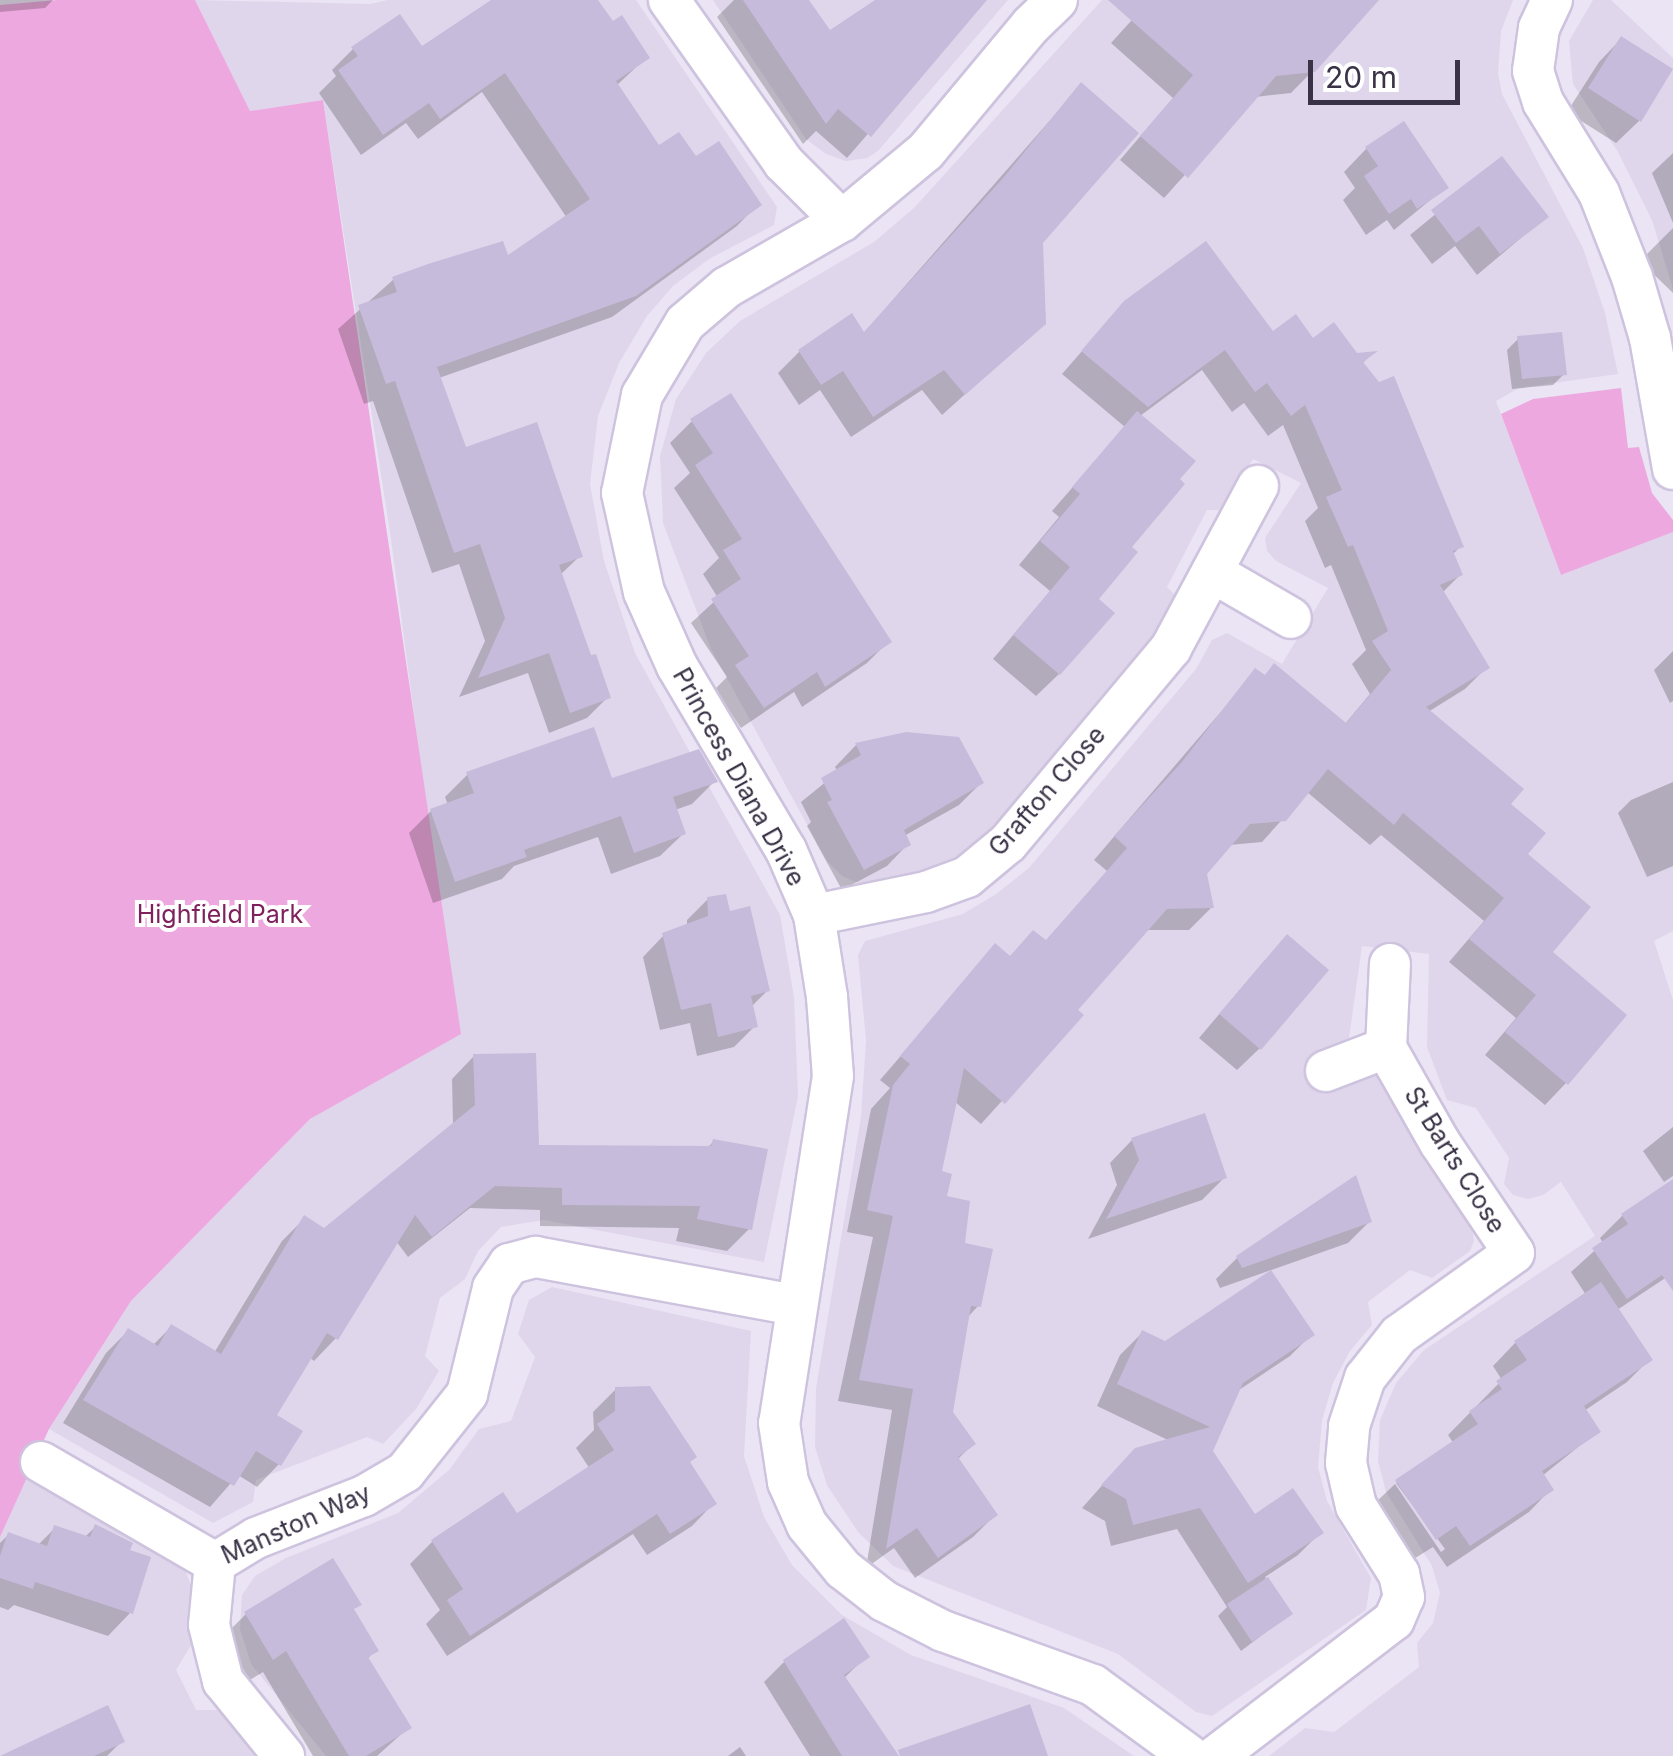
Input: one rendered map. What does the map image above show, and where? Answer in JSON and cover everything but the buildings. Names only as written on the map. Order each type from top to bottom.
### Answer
[{"type":"street","points":[[668,0],[784,162],[842,221]]},
{"type":"street","name":"Princess Diana Drive","points":[[1058,0],[1031,25],[925,152],[842,221],[728,287],[685,323],[642,394],[622,493],[644,592],[670,651],[786,850],[814,916],[827,997],[833,1076],[779,1423],[788,1482],[807,1526],[842,1569],[884,1601],[944,1630],[1093,1685],[1190,1756]]},
{"type":"street","points":[[1552,0],[1539,28],[1532,71],[1543,102],[1599,194],[1632,278],[1650,338],[1673,469]]},
{"type":"street","name":"Grafton Close","points":[[814,916],[940,887],[967,877],[1008,843],[1170,648],[1258,486]]},
{"type":"street","points":[[1212,572],[1291,618]]},
{"type":"street","points":[[1326,1071],[1386,1048],[1390,964]]},
{"type":"street","name":"St Barts Close","points":[[1216,1756],[1394,1620],[1404,1597],[1402,1586],[1356,1506],[1346,1463],[1349,1426],[1365,1378],[1399,1335],[1514,1252],[1440,1144],[1386,1048]]},
{"type":"street","name":"Manston Way","points":[[42,1462],[215,1563],[256,1538],[364,1496],[404,1472],[467,1394],[492,1288],[509,1264],[536,1257],[795,1305]]},
{"type":"street","points":[[215,1563],[210,1625],[223,1681],[284,1756]]},
{"type":"shaded area","points":[[195,0],[370,4],[388,0],[636,0],[777,207],[774,225],[709,259],[673,286],[647,316],[619,363],[598,416],[590,484],[604,561],[635,653],[780,915],[794,997],[798,1096],[764,1262],[544,1220],[501,1227],[478,1251],[465,1279],[440,1298],[425,1356],[439,1371],[416,1409],[383,1444],[367,1437],[256,1480],[253,1502],[213,1523],[49,1429],[131,1301],[310,1119],[361,1086],[423,783],[391,539],[323,100],[250,111]]},
{"type":"shaded area","points":[[713,0],[1008,0],[878,151],[867,158],[846,161],[826,154],[806,139]]},
{"type":"shaded area","points":[[1102,0],[1513,0],[1501,31],[1498,73],[1502,94],[1583,248],[1605,313],[1618,374],[1519,388],[1496,401],[1561,575],[1673,532],[1673,931],[1654,941],[1673,1000],[1673,1756],[1269,1756],[1305,1728],[1334,1732],[1419,1667],[1417,1643],[1433,1623],[1440,1593],[1432,1566],[1386,1492],[1378,1461],[1380,1420],[1396,1383],[1424,1350],[1595,1236],[1561,1182],[1543,1195],[1528,1199],[1513,1195],[1504,1184],[1509,1158],[1476,1108],[1447,1100],[1427,1047],[1429,954],[1362,946],[1348,1045],[1367,1074],[1376,1073],[1387,1082],[1471,1223],[1474,1241],[1470,1251],[1432,1278],[1410,1270],[1368,1302],[1372,1325],[1350,1351],[1333,1383],[1322,1420],[1318,1467],[1327,1501],[1371,1578],[1366,1610],[1212,1716],[1196,1712],[1118,1654],[893,1566],[858,1532],[827,1485],[815,1447],[816,1389],[861,1117],[866,1041],[858,955],[865,941],[963,914],[996,894],[1029,868],[1196,669],[1212,640],[1227,633],[1282,664],[1328,588],[1276,561],[1267,551],[1265,538],[1301,483],[1253,459],[1221,510],[1207,510],[1167,587],[1176,596],[1165,624],[988,836],[931,873],[861,884],[842,876],[827,861],[711,649],[663,523],[660,456],[676,399],[706,353],[740,321],[874,242],[915,207]]},
{"type":"shaded area","points":[[1593,0],[1611,0],[1673,58],[1673,289],[1652,220],[1618,152],[1573,84],[1569,41]]},
{"type":"shaded area","points":[[552,1287],[751,1331],[744,1456],[764,1517],[792,1565],[842,1615],[911,1655],[1064,1708],[1134,1756],[326,1756],[251,1664],[240,1629],[242,1595],[255,1576],[286,1558],[398,1513],[449,1470],[479,1429],[511,1421],[535,1357],[518,1334],[529,1300]]},
{"type":"shaded area","points":[[27,1472],[182,1563],[191,1585],[193,1642],[176,1670],[196,1710],[218,1710],[260,1756],[0,1756],[0,1537]]},
{"type":"green space","name":"Highfield Park","points":[[57,0],[195,0],[250,111],[323,100],[461,1034],[310,1119],[131,1301],[49,1429],[0,1537],[0,5]]},
{"type":"green space","points":[[1621,388],[1628,448],[1639,447],[1652,493],[1673,520],[1673,532],[1561,575],[1501,414],[1533,399]]}]
